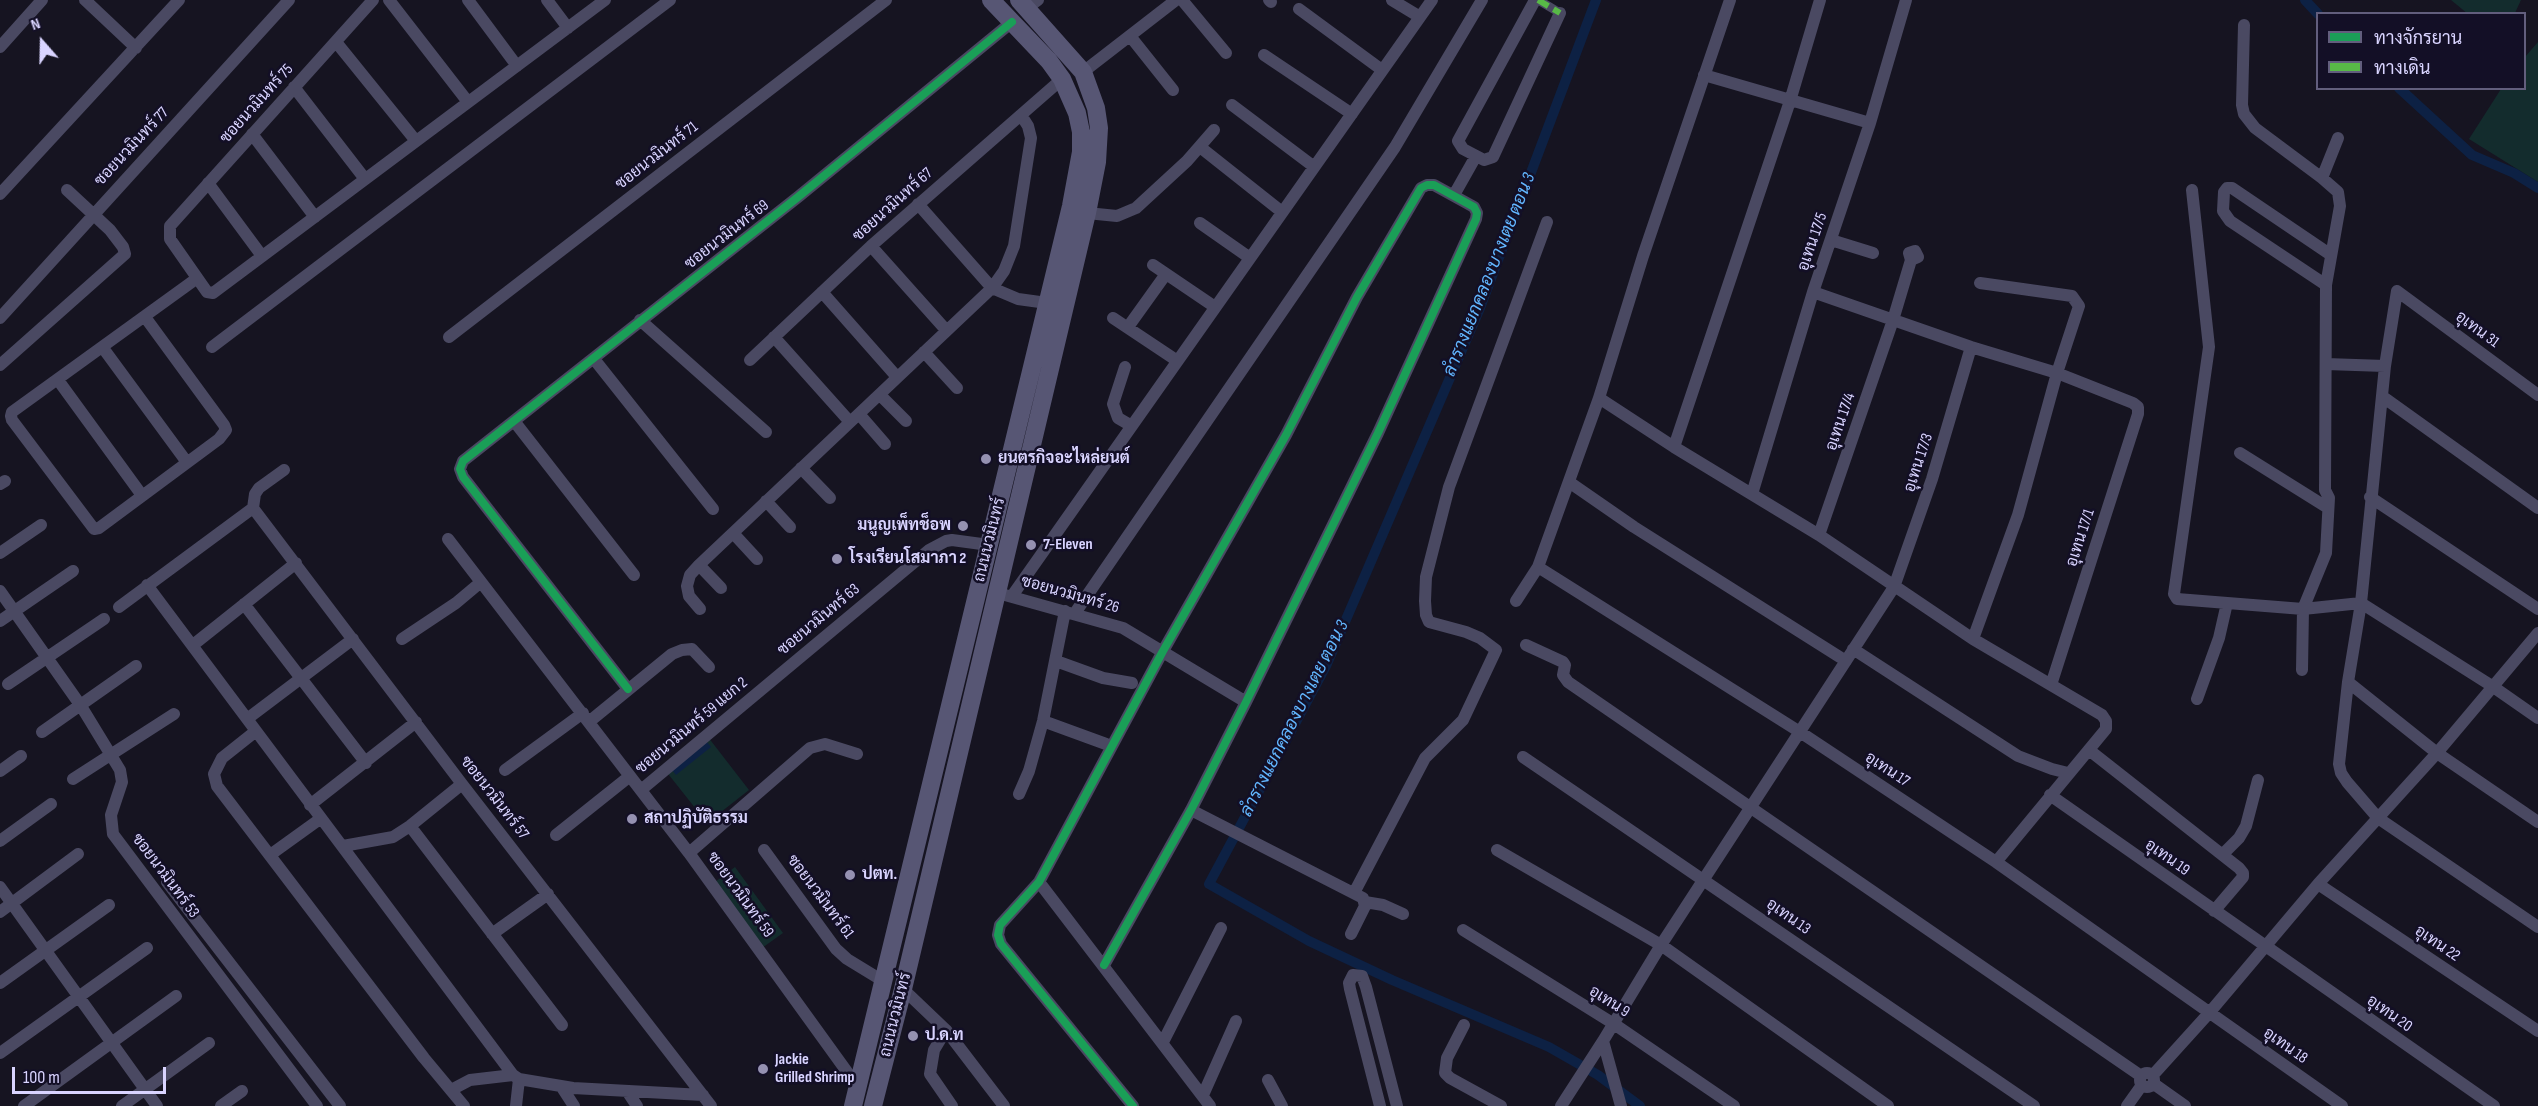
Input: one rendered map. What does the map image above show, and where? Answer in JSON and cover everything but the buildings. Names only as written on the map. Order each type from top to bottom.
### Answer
[{"type":"main road","name":"ถนนนวมินทร์","points":[[853,1106],[1071,206],[1081,152],[1081,132],[1077,113],[1062,79],[1049,61],[991,0]]},
{"type":"main road","name":"ถนนนวมินทร์","points":[[873,1106],[1004,595],[1088,213],[1099,147],[1096,108],[1083,72],[1028,3]]},
{"type":"main road","points":[[883,981],[903,989]]},
{"type":"street","points":[[0,47],[42,0]]},
{"type":"street","points":[[85,0],[136,48]]},
{"type":"street","points":[[0,194],[179,0]]},
{"type":"street","name":"ซอยนวมินทร์ 77","points":[[0,318],[289,0]]},
{"type":"street","name":"ซอยนวมินทร์ 75","points":[[196,279],[170,239],[170,226],[373,0]]},
{"type":"street","points":[[389,0],[468,102]]},
{"type":"street","points":[[468,0],[517,66]]},
{"type":"street","points":[[547,0],[568,28]]},
{"type":"street","points":[[145,317],[224,425],[224,434],[141,494],[99,528],[94,529],[12,420],[12,412],[196,279],[207,292],[213,293],[605,0]]},
{"type":"street","points":[[212,347],[670,0]]},
{"type":"street","name":"ซอยนวมินทร์ 71","points":[[449,337],[886,0]]},
{"type":"street","points":[[1083,72],[1176,0]]},
{"type":"street","points":[[1182,0],[1226,53]]},
{"type":"street","points":[[1392,0],[1419,17]]},
{"type":"street","points":[[1004,595],[1215,307],[1432,0]]},
{"type":"street","points":[[1019,794],[1029,771],[1070,612],[1395,147],[1482,0]]},
{"type":"street","points":[[1537,0],[1560,13],[1493,157],[1484,160],[1463,149],[1458,141],[1537,0]]},
{"type":"street","points":[[1516,601],[1538,567],[1599,398],[1643,256],[1730,0]]},
{"type":"street","points":[[1674,447],[1790,100],[1820,0]]},
{"type":"street","name":"อุเทน 17/5","points":[[1752,494],[1813,292],[1870,123],[1906,0]]},
{"type":"street","points":[[1299,9],[1382,70]]},
{"type":"street","name":"ซอยนวมินทร์ 69","points":[[628,689],[460,469],[470,454],[594,359],[1012,22]]},
{"type":"street","points":[[2244,25],[2242,105],[2244,114],[2255,128],[2322,178],[2338,192],[2340,198],[2326,285],[2325,490],[2329,498],[2326,552],[2303,609],[2302,670]]},
{"type":"street","points":[[1130,36],[1173,90]]},
{"type":"street","points":[[336,42],[416,141]]},
{"type":"street","points":[[1264,55],[1352,114]]},
{"type":"street","points":[[1704,75],[1870,123]]},
{"type":"street","name":"ซอยนวมินทร์ 67","points":[[750,360],[871,246],[1062,79]]},
{"type":"street","points":[[294,87],[365,179]]},
{"type":"street","points":[[1232,105],[1313,166]]},
{"type":"street","points":[[700,609],[689,596],[687,586],[690,576],[699,565],[992,288],[1004,271],[1014,246],[1031,138],[1030,130],[1021,115]]},
{"type":"street","points":[[1088,213],[1117,216],[1136,208],[1200,147],[1214,130]]},
{"type":"street","points":[[252,134],[315,217]]},
{"type":"street","points":[[2322,178],[2338,138]]},
{"type":"street","points":[[1200,147],[1282,212]]},
{"type":"street","points":[[1454,195],[1476,156]]},
{"type":"street","points":[[208,183],[262,256]]},
{"type":"street","points":[[1104,965],[1191,810],[1246,702],[1378,433],[1476,219],[1477,213],[1474,207],[1434,185],[1427,185],[1421,189],[1357,297],[1286,435],[1163,651],[1039,882],[1000,926],[998,935],[1001,944],[1133,1106]]},
{"type":"street","points":[[2326,285],[2230,221],[2223,211],[2223,192],[2227,188],[2232,188],[2331,255]]},
{"type":"street","points":[[0,365],[125,254],[119,241],[94,213],[67,190]]},
{"type":"street","points":[[2192,190],[2209,347],[2174,594],[2177,599],[2303,609],[2361,603],[2538,718]]},
{"type":"street","points":[[918,204],[992,288],[1018,299],[1047,303]]},
{"type":"street","points":[[1354,893],[1425,758],[1463,720],[1496,650],[1480,638],[1466,632],[1429,622],[1425,601],[1426,577],[1449,487],[1547,222]]},
{"type":"street","points":[[1200,223],[1250,258]]},
{"type":"street","points":[[1831,240],[1874,253]]},
{"type":"street","points":[[871,246],[946,330]]},
{"type":"street","name":"อุเทน 17/4","points":[[1820,535],[1911,260]]},
{"type":"street","points":[[1154,265],[1215,307]]},
{"type":"street","points":[[1128,327],[1166,274]]},
{"type":"street","points":[[1973,639],[2018,515],[2056,373],[2079,306],[2077,300],[2065,295],[1980,283]]},
{"type":"street","name":"อุเทน 31","points":[[2385,366],[2397,291],[2538,395]]},
{"type":"street","points":[[822,292],[897,377]]},
{"type":"street","points":[[1813,292],[1971,347],[2056,373]]},
{"type":"street","points":[[1113,318],[1176,360]]},
{"type":"street","points":[[640,320],[766,432]]},
{"type":"street","points":[[774,337],[854,418],[885,444]]},
{"type":"street","name":"อุเทน 17/3","points":[[1561,1106],[1661,945],[1894,587],[1932,479],[1971,347]]},
{"type":"street","points":[[103,348],[186,461]]},
{"type":"street","points":[[924,352],[957,388]]},
{"type":"street","points":[[594,359],[713,509]]},
{"type":"street","points":[[2326,364],[2385,366],[2361,603],[2348,682],[2339,764],[2341,773],[2378,818],[2538,927]]},
{"type":"street","points":[[1125,367],[1113,404],[1118,418],[1130,425]]},
{"type":"street","name":"อุเทน 17/1","points":[[2051,685],[2138,414],[2138,407],[2133,403],[2056,373]]},
{"type":"street","points":[[58,380],[141,494]]},
{"type":"street","points":[[880,395],[906,421]]},
{"type":"street","points":[[2383,397],[2538,508]]},
{"type":"street","points":[[1599,398],[1674,447],[1820,535],[1973,639],[2102,715],[2106,721],[2106,729],[1996,862]]},
{"type":"street","points":[[514,421],[634,575]]},
{"type":"street","points":[[2240,453],[2328,508]]},
{"type":"street","points":[[801,468],[830,498]]},
{"type":"street","points":[[119,606],[254,508],[255,494],[259,488],[284,470]]},
{"type":"street","points":[[1569,482],[1634,527],[1846,661]]},
{"type":"street","points":[[2370,497],[2538,609]]},
{"type":"street","points":[[766,501],[790,526]]},
{"type":"street","name":"ซอยนวมินทร์ 57","points":[[254,508],[711,1106]]},
{"type":"street","points":[[0,553],[41,525]]},
{"type":"street","points":[[733,533],[757,559]]},
{"type":"street","name":"ซอยนวมินทร์ 59","points":[[448,539],[587,717],[689,853],[858,1087]]},
{"type":"street","name":"ซอยนวมินทร์ 63","points":[[765,687],[938,545],[952,540],[989,545]]},
{"type":"street","points":[[193,645],[296,563]]},
{"type":"street","points":[[699,565],[721,588]]},
{"type":"street","name":"อุเทน 17","points":[[1538,567],[1800,732],[1996,862],[2210,1012]]},
{"type":"street","points":[[0,621],[73,571]]},
{"type":"street","points":[[402,639],[456,603],[481,582]]},
{"type":"street","points":[[147,585],[320,819],[343,846],[516,1077],[516,1106]]},
{"type":"street","name":"ซอยนวมินทร์ 26","points":[[978,590],[1123,627],[1246,702]]},
{"type":"street","name":"ซอยนวมินทร์ 53","points":[[0,591],[81,706],[122,776],[111,814],[113,834],[317,1106]]},
{"type":"street","points":[[2197,699],[2219,638],[2227,603]]},
{"type":"street","points":[[244,604],[366,763]]},
{"type":"street","points":[[8,684],[104,619]]},
{"type":"street","points":[[2127,1106],[2318,884],[2437,753],[2538,633]]},
{"type":"street","points":[[247,719],[353,639]]},
{"type":"street","points":[[1526,645],[1563,662],[1565,665],[1563,675],[1568,682],[2185,1106]]},
{"type":"street","points":[[505,770],[628,689],[672,654],[692,649],[709,668]]},
{"type":"street","points":[[1853,649],[2018,756],[2052,770],[2068,773]]},
{"type":"street","points":[[1056,661],[1103,678],[1132,683]]},
{"type":"street","points":[[42,732],[136,666]]},
{"type":"street","points":[[2348,682],[2437,753],[2538,822]]},
{"type":"street","name":"ซอยนวมินทร์ 59 แยก 2","points":[[641,790],[765,687]]},
{"type":"street","points":[[73,779],[174,714]]},
{"type":"street","points":[[1042,721],[1106,744]]},
{"type":"street","points":[[310,805],[416,722]]},
{"type":"street","points":[[256,731],[222,758],[214,774],[217,786],[464,1106]]},
{"type":"street","points":[[689,853],[810,748],[825,744],[857,754]]},
{"type":"street","points":[[2089,750],[2240,868],[2243,877],[2214,911]]},
{"type":"street","points":[[0,771],[21,756]]},
{"type":"street","name":"อุเทน 13","points":[[1523,757],[1705,879],[2034,1106]]},
{"type":"street","points":[[556,835],[630,776]]},
{"type":"street","points":[[2223,854],[2239,838],[2246,826],[2258,780]]},
{"type":"street","points":[[343,846],[387,839],[410,826],[462,783]]},
{"type":"street","name":"อุเทน 19","points":[[2050,795],[2265,947]]},
{"type":"street","points":[[0,841],[51,804]]},
{"type":"street","points":[[1191,810],[1354,893],[1363,898],[1365,902],[1383,905],[1403,914]]},
{"type":"street","points":[[270,855],[320,819]]},
{"type":"street","points":[[410,826],[562,1025]]},
{"type":"street","name":"ซอยนวมินทร์ 61","points":[[764,850],[836,949],[847,959],[883,981]]},
{"type":"street","points":[[1497,850],[1661,945],[1888,1106]]},
{"type":"street","points":[[0,912],[78,854]]},
{"type":"street","points":[[167,882],[340,1106]]},
{"type":"street","points":[[1039,882],[1210,1106]]},
{"type":"street","name":"อุเทน 22","points":[[2318,884],[2538,1031]]},
{"type":"street","points":[[0,887],[157,1106]]},
{"type":"street","points":[[492,934],[548,894]]},
{"type":"street","points":[[1351,934],[1365,902]]},
{"type":"street","points":[[0,983],[109,905]]},
{"type":"street","points":[[1163,1042],[1221,928]]},
{"type":"street","name":"อุเทน 9","points":[[1462,930],[1614,1024],[1734,1106]]},
{"type":"street","name":"อุเทน 20","points":[[2265,947],[2494,1106]]},
{"type":"street","points":[[0,1053],[147,948]]},
{"type":"street","points":[[1380,1106],[1350,989],[1350,978],[1353,975],[1362,976],[1366,987],[1397,1106]]},
{"type":"street","points":[[903,989],[946,1030],[1005,1106]]},
{"type":"street","points":[[24,1106],[176,996]]},
{"type":"street","name":"อุเทน 18","points":[[2210,1012],[2342,1106]]},
{"type":"street","points":[[1203,1095],[1236,1021]]},
{"type":"street","points":[[1464,1025],[1447,1058],[1445,1073],[1501,1106]]},
{"type":"street","points":[[946,1030],[934,1050],[930,1074],[952,1106]]},
{"type":"street","points":[[1603,1041],[1618,1095]]},
{"type":"street","points":[[122,1106],[209,1042]]},
{"type":"street","points":[[451,1090],[476,1079],[516,1077],[561,1086],[703,1095]]},
{"type":"street","points":[[1268,1080],[1282,1106]]},
{"type":"street","points":[[561,1086],[574,1106]]},
{"type":"street","points":[[221,1106],[242,1091]]},
{"type":"street","points":[[627,1091],[636,1106]]},
{"type":"green space","points":[[2451,0],[2521,0],[2515,12],[2466,12]]},
{"type":"green space","points":[[2538,42],[2538,182],[2469,139],[2500,90],[2526,90],[2526,56]]},
{"type":"green space","points":[[708,737],[749,790],[707,823],[665,770]]},
{"type":"green space","points":[[735,867],[783,933],[762,948],[715,882]]},
{"type":"water","points":[[707,742],[711,747],[676,775],[672,770]]},
{"type":"waterway","name":"ลำรางแยกคลองบางเตย ตอน 3","points":[[1596,0],[1480,308],[1326,666],[1209,884],[1309,941],[1392,980],[1549,1047],[1598,1075],[1640,1106]]},
{"type":"waterway","points":[[2305,0],[2316,12]]},
{"type":"waterway","points":[[2401,90],[2472,155],[2514,173],[2538,188]]},
{"type":"marked path","points":[[1538,0],[1560,13]]},
{"type":"cycle path","points":[[628,689],[463,477],[460,469],[463,461],[798,197],[1012,22]]},
{"type":"cycle path","points":[[1104,965],[1191,810],[1246,702],[1378,433],[1476,219],[1477,213],[1474,207],[1434,185],[1421,188],[1357,297],[1286,435],[1163,651],[1039,882],[1000,925],[998,935],[1001,944],[1133,1106]]},
{"type":"place","name":"ยนตรกิจอะไหล่ยนต์","points":[[986,459]]},
{"type":"place","name":"มนูญเพ็ทช็อพ","points":[[963,526]]},
{"type":"place","name":"7-Eleven","points":[[1031,545]]},
{"type":"place","name":"โรงเรียนโสมาภา 2","points":[[837,559]]},
{"type":"place","name":"สถาปฏิบัติธรรม","points":[[632,819]]},
{"type":"place","name":"ปตท.","points":[[850,875]]},
{"type":"place","name":"ป.ด.ท","points":[[913,1036]]},
{"type":"place","name":"Jackie Grilled Shrimp","points":[[763,1069]]}]
